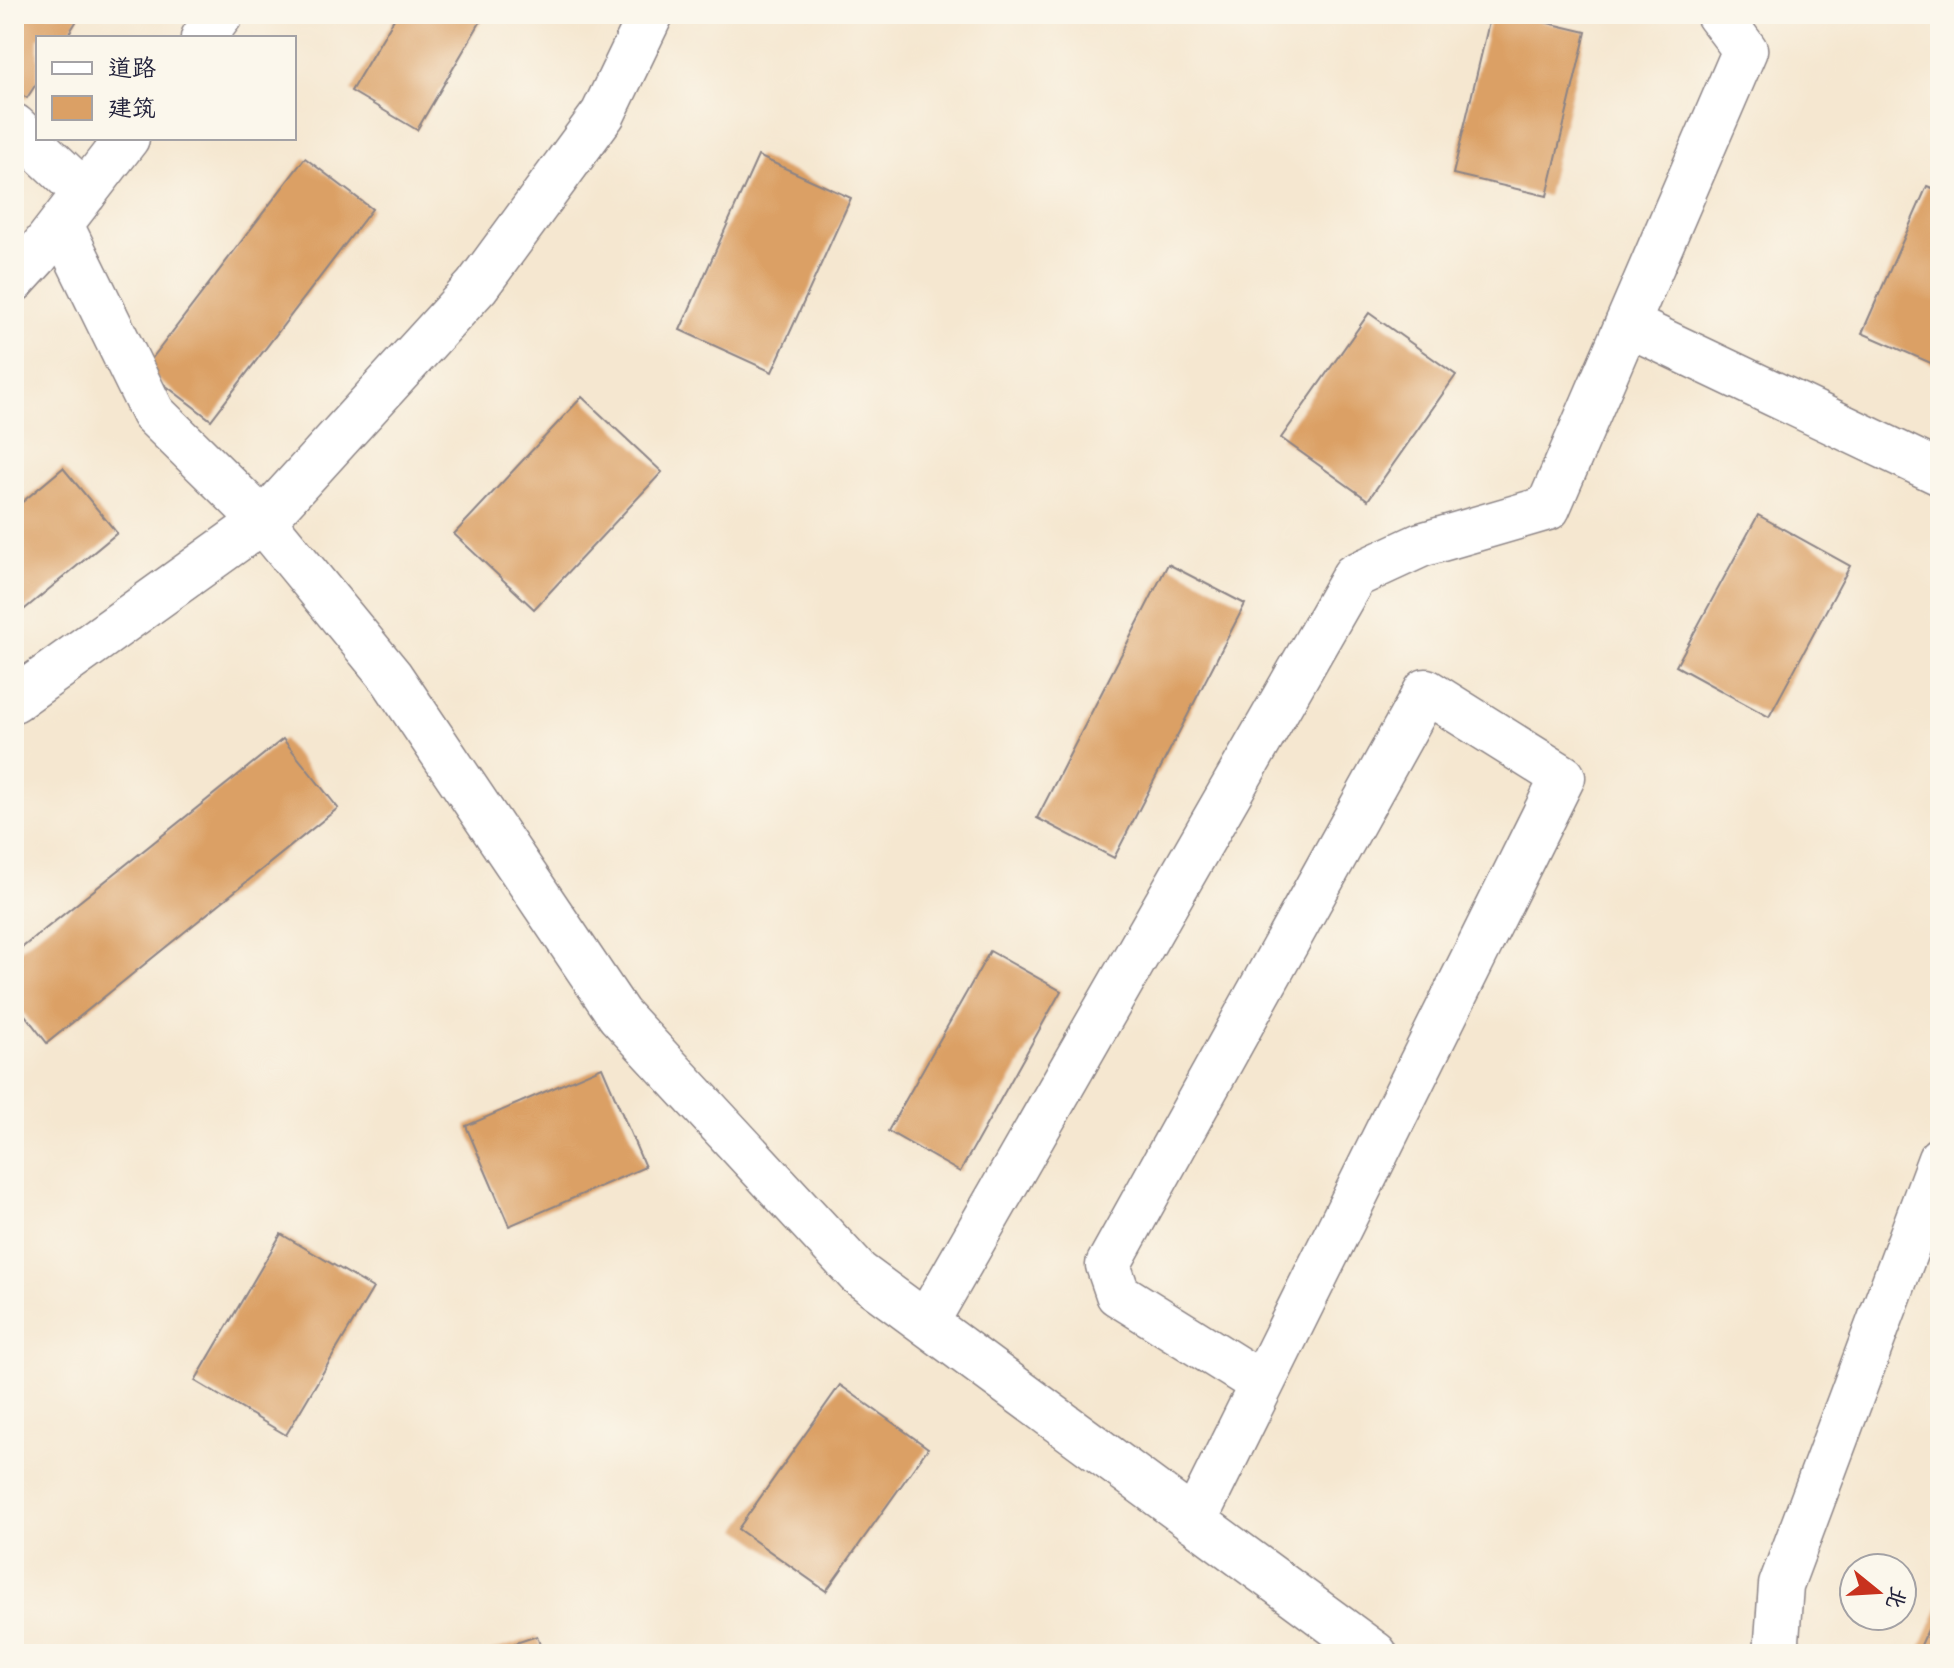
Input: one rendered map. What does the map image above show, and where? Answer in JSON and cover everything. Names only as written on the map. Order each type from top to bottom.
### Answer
[{"type":"street","points":[[204,36],[221,14]]},
{"type":"street","points":[[14,700],[263,521],[477,286],[603,114],[651,14]]},
{"type":"street","points":[[926,1323],[1354,576],[1421,545],[1548,508],[1745,50],[1718,14]]},
{"type":"street","points":[[14,126],[73,209],[153,413],[263,521],[391,677],[619,1015],[858,1273],[1375,1654]]},
{"type":"street","points":[[14,280],[125,140]]},
{"type":"street","points":[[1627,324],[1940,473]]},
{"type":"street","points":[[1194,1521],[1262,1384],[1563,777],[1426,691],[1108,1265],[1118,1294],[1262,1384]]},
{"type":"street","points":[[1776,1654],[1781,1585],[1940,1159]]},
{"type":"building","points":[[14,14],[81,14],[67,36],[36,36],[36,84],[27,98],[14,90]]},
{"type":"building","points":[[397,14],[485,14],[417,130],[351,91]]},
{"type":"building","points":[[1491,14],[1510,14],[1586,32],[1547,196],[1453,174]]},
{"type":"building","points":[[758,156],[851,198],[772,372],[680,330]]},
{"type":"building","points":[[305,158],[372,209],[211,420],[144,369]]},
{"type":"building","points":[[1927,186],[1940,191],[1940,367],[1862,333]]},
{"type":"building","points":[[1369,313],[1456,375],[1368,500],[1281,438]]},
{"type":"building","points":[[582,397],[662,472],[534,609],[454,534]]},
{"type":"building","points":[[63,468],[117,533],[14,618],[14,509]]},
{"type":"building","points":[[1758,515],[1850,566],[1769,717],[1676,666]]},
{"type":"building","points":[[1168,564],[1245,604],[1114,858],[1037,818]]},
{"type":"building","points":[[283,739],[338,808],[47,1043],[14,1001],[14,954]]},
{"type":"building","points":[[990,951],[1061,991],[960,1172],[888,1131]]},
{"type":"building","points":[[602,1067],[645,1167],[509,1226],[466,1126]]},
{"type":"building","points":[[281,1234],[373,1288],[286,1435],[195,1381]]},
{"type":"building","points":[[840,1385],[928,1448],[826,1591],[738,1529]]},
{"type":"building","points":[[1940,1603],[1940,1654],[1917,1654]]},
{"type":"building","points":[[537,1636],[543,1654],[486,1654],[486,1653]]}]
